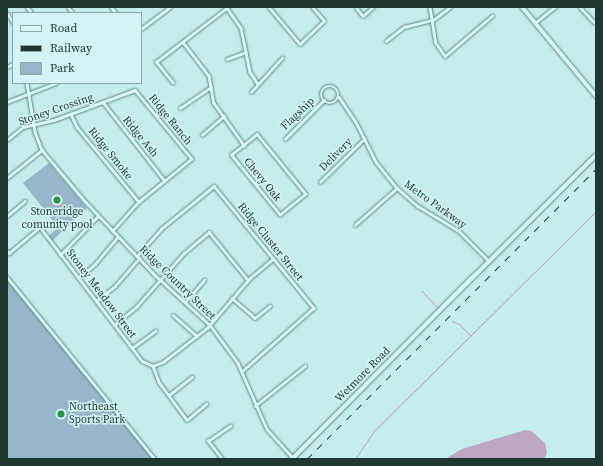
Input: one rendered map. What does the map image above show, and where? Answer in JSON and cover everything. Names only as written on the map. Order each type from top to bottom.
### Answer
[{"type":"main road","points":[[522,7],[596,96]]},
{"type":"main road","name":"Wetmore Road","points":[[293,458],[596,155]]},
{"type":"street","points":[[142,28],[170,7]]},
{"type":"street","points":[[173,83],[156,62],[228,7],[241,28],[250,72],[258,84]]},
{"type":"street","points":[[269,7],[300,44],[324,21],[312,7]]},
{"type":"street","points":[[356,7],[363,16],[373,7]]},
{"type":"street","points":[[430,7],[436,43],[445,56],[492,16]]},
{"type":"street","points":[[386,41],[404,27],[433,20],[450,7]]},
{"type":"street","points":[[535,23],[555,7]]},
{"type":"street","points":[[580,7],[595,21]]},
{"type":"street","points":[[183,42],[209,76],[214,103],[244,145]]},
{"type":"street","points":[[227,59],[246,52]]},
{"type":"street","points":[[251,92],[282,58]]},
{"type":"street","name":"Ridge Country Street","points":[[27,84],[34,125],[42,150],[98,216],[118,237],[160,280],[210,325],[231,351],[242,372],[255,406],[270,433],[293,458]]},
{"type":"street","points":[[7,102],[53,84]]},
{"type":"street","name":"Flagship","points":[[328,86],[337,90],[338,97],[331,103],[324,100],[322,91],[328,86]]},
{"type":"street","points":[[180,108],[211,87]]},
{"type":"street","name":"Stoney Crossing","points":[[7,140],[23,127],[71,114],[135,90]]},
{"type":"street","name":"Ridge Ranch","points":[[135,90],[192,159],[165,181]]},
{"type":"street","name":"Metro Parkway","points":[[338,97],[364,139],[376,162],[397,188],[418,206],[459,231],[490,262]]},
{"type":"street","name":"Flagship","points":[[285,139],[324,100]]},
{"type":"street","name":"Ridge Ash","points":[[103,102],[165,181]]},
{"type":"street","name":"Ridge Smoke","points":[[71,114],[77,127],[139,202]]},
{"type":"street","points":[[202,135],[224,116]]},
{"type":"street","name":"Chevy Oak","points":[[257,134],[306,194],[280,215],[231,155],[244,145],[257,134]]},
{"type":"street","name":"Delivery","points":[[320,182],[364,139]]},
{"type":"street","points":[[7,178],[42,150]]},
{"type":"street","points":[[113,231],[139,202],[165,181]]},
{"type":"street","name":"Ridge Cluster Street","points":[[138,257],[161,229],[214,186],[314,308],[242,372]]},
{"type":"street","points":[[355,225],[397,188]]},
{"type":"street","points":[[7,216],[25,201]]},
{"type":"street","points":[[60,254],[98,216]]},
{"type":"street","name":"Stoney Meadow Street","points":[[8,252],[40,228],[143,362],[153,366]]},
{"type":"street","points":[[114,325],[136,307],[186,251],[209,232],[248,280]]},
{"type":"street","points":[[78,278],[95,264],[118,237]]},
{"type":"street","points":[[96,301],[115,286],[138,257]]},
{"type":"street","points":[[206,404],[188,420],[156,377],[153,366],[160,364],[210,325],[248,280],[273,259]]},
{"type":"street","points":[[7,277],[155,459]]},
{"type":"street","points":[[185,302],[204,280]]},
{"type":"street","points":[[232,298],[255,318],[270,306]]},
{"type":"street","points":[[173,315],[197,336]]},
{"type":"street","points":[[132,348],[156,330]]},
{"type":"street","points":[[255,406],[305,366]]},
{"type":"street","points":[[169,395],[192,377]]},
{"type":"street","points":[[222,459],[208,441],[230,426]]},
{"type":"green space","points":[[49,163],[87,208],[52,241],[49,236],[58,227],[23,183]]},
{"type":"green space","name":"Northeast Sports Park","points":[[7,279],[53,336],[153,459],[7,459]]},
{"type":"shaded area","name":"Stoneridge comunity pool","points":[[57,196],[64,205],[60,208],[57,204],[53,207],[50,203]]},
{"type":"shaded area","points":[[525,430],[531,431],[545,443],[547,453],[544,459],[445,459],[462,449]]},
{"type":"waterway","points":[[355,459],[373,432],[596,211]]},
{"type":"waterway","points":[[422,291],[439,309]]},
{"type":"waterway","points":[[452,321],[459,324],[470,335]]},
{"type":"railway","points":[[307,459],[596,169]]},
{"type":"place","name":"Stoneridge comunity pool","points":[[57,200]]},
{"type":"place","name":"Northeast Sports Park","points":[[61,414]]}]
